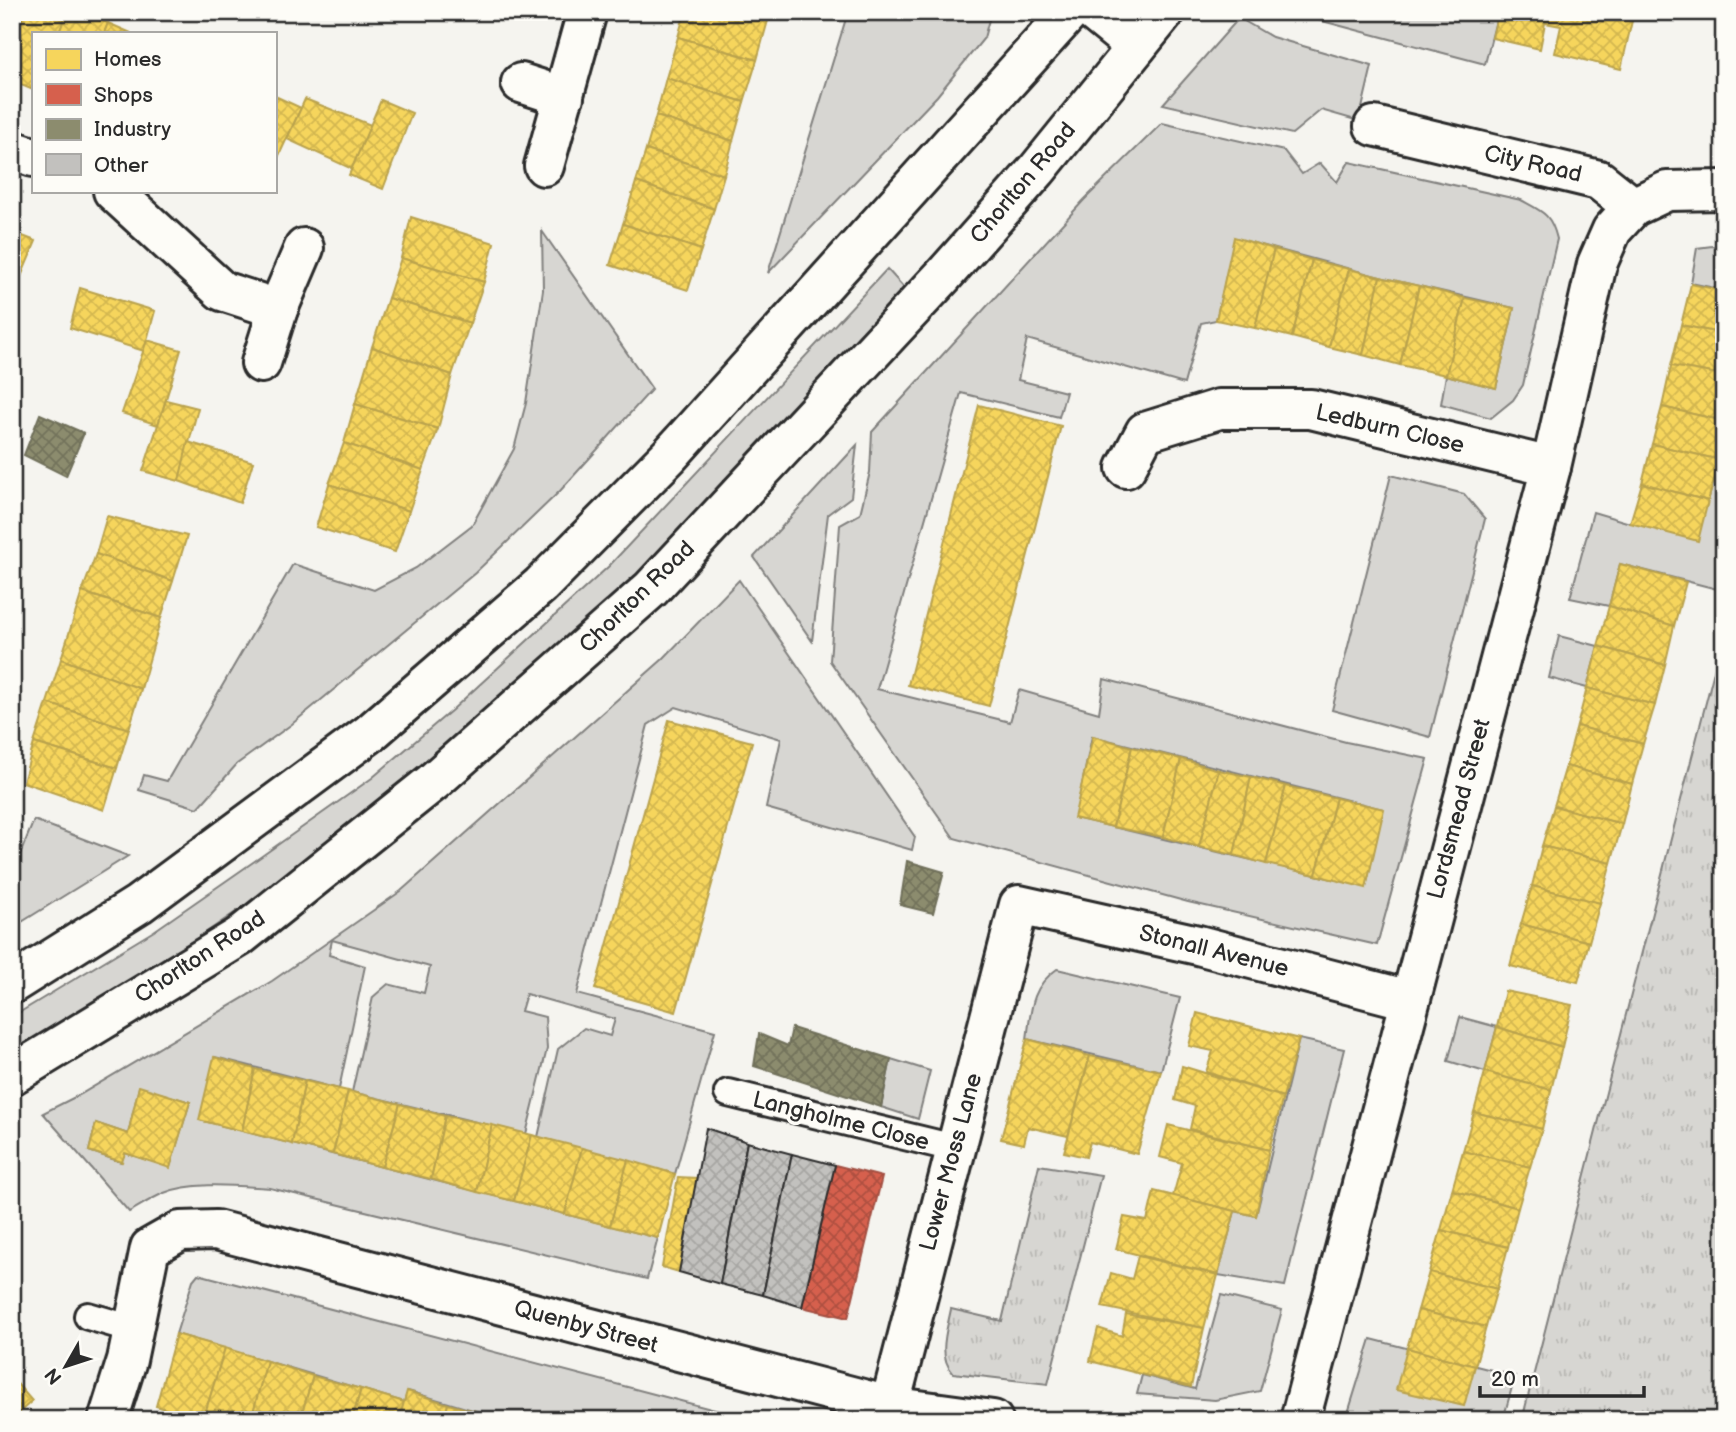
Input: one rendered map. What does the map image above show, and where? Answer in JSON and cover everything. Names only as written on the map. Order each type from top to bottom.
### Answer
[{"type":"street","points":[[544,166],[587,12]]},
{"type":"street","points":[[12,984],[139,904],[369,734],[541,585],[669,456],[1070,12]]},
{"type":"street","points":[[1093,12],[1136,47]]},
{"type":"street","name":"Chorlton Road","points":[[12,1074],[239,937],[433,782],[651,589],[963,254],[1037,170],[1165,12]]},
{"type":"street","points":[[521,83],[564,97]]},
{"type":"street","name":"City Road","points":[[1374,126],[1599,180],[1633,207]]},
{"type":"street","points":[[12,150],[32,158]]},
{"type":"street","points":[[1633,207],[1667,191],[1724,190]]},
{"type":"street","points":[[114,192],[222,292],[278,309]]},
{"type":"street","name":"Lordsmead Street","points":[[1300,1420],[1550,467],[1597,264],[1612,230],[1633,207]]},
{"type":"street","points":[[261,363],[278,309],[304,248]]},
{"type":"street","name":"Ledburn Close","points":[[1126,468],[1145,432],[1219,409],[1311,409],[1550,467]]},
{"type":"street","name":"Stonall Avenue","points":[[1019,905],[1198,945],[1409,1000]]},
{"type":"street","name":"Lower Moss Lane","points":[[887,1413],[1019,905]]},
{"type":"street","name":"Quenby Street","points":[[133,1329],[150,1248],[180,1231],[216,1230],[887,1413],[993,1420]]},
{"type":"street","points":[[108,1420],[133,1329]]},
{"type":"lane","name":"Langholme Close","points":[[729,1093],[954,1148]]},
{"type":"lane","points":[[89,1316],[133,1329]]},
{"type":"green space","points":[[848,12],[991,12],[984,38],[937,96],[768,273]]},
{"type":"green space","points":[[1288,12],[1498,12],[1485,64]]},
{"type":"green space","points":[[1239,18],[1272,37],[1372,66],[1359,121],[1321,110],[1292,134],[1163,104]]},
{"type":"green space","points":[[1162,123],[1284,151],[1302,174],[1320,163],[1337,182],[1349,162],[1521,200],[1545,215],[1555,231],[1557,239],[1523,385],[1513,400],[1491,418],[1441,404],[1446,375],[1496,388],[1514,308],[1380,277],[1235,238],[1216,320],[1201,323],[1184,384],[1027,339],[1018,380],[1066,392],[1059,417],[961,393],[877,689],[1010,722],[1019,690],[1099,713],[1104,679],[1346,742],[1428,759],[1377,945],[1188,902],[954,838],[830,661],[840,525],[860,514],[870,472],[872,432],[1084,200]],"holes":[[[1092,736],[1383,809],[1366,887],[1075,818]]]},
{"type":"green space","points":[[542,231],[652,389],[560,491],[475,573],[292,724],[237,764],[198,808],[139,790],[144,775],[167,781],[293,564],[374,590],[416,568],[472,525],[514,449],[526,403],[543,290]]},
{"type":"green space","points":[[1697,248],[1724,248],[1724,290],[1691,283]]},
{"type":"green space","points":[[887,269],[907,291],[629,587],[471,735],[278,883],[170,957],[12,1051],[12,1017],[154,931],[259,858],[372,778],[452,710],[609,566]]},
{"type":"green space","points":[[857,445],[851,497],[828,514],[812,641],[754,557]]},
{"type":"green space","points":[[1724,445],[1724,560],[1717,589],[1620,564],[1609,606],[1570,598],[1593,512],[1630,523],[1708,501]]},
{"type":"green space","points":[[1391,475],[1464,494],[1485,519],[1430,737],[1332,710]]},
{"type":"green space","points":[[739,580],[915,837],[912,850],[766,808],[781,739],[676,707],[648,725],[577,994],[715,1031],[675,1174],[538,1137],[558,1049],[584,1028],[610,1036],[615,1019],[526,994],[521,1011],[545,1017],[547,1049],[526,1134],[352,1092],[373,997],[388,984],[424,993],[430,967],[332,940],[329,955],[365,966],[339,1089],[215,1057],[200,1120],[658,1238],[647,1279],[270,1188],[216,1185],[176,1189],[129,1212],[43,1113],[81,1094],[272,981],[401,891],[663,659]],"holes":[[[139,1087],[190,1102],[170,1167],[125,1153],[121,1162],[89,1151],[96,1123],[128,1134]]]},
{"type":"green space","points":[[1724,632],[1724,1420],[1522,1420]]},
{"type":"green space","points":[[1559,636],[1598,646],[1587,688],[1549,678]]},
{"type":"green space","points":[[34,820],[128,856],[12,928],[12,874]]},
{"type":"green space","points":[[1057,969],[1180,998],[1161,1071],[1027,1039],[1031,1009],[1037,991]]},
{"type":"green space","points":[[1460,1017],[1497,1027],[1485,1072],[1448,1061]]},
{"type":"green space","points":[[1299,1039],[1344,1049],[1285,1286],[1218,1275],[1235,1211],[1256,1216]]},
{"type":"green space","points":[[891,1059],[930,1071],[918,1119],[881,1107]]},
{"type":"green space","points":[[1039,1165],[1101,1175],[1048,1384],[953,1373],[945,1359],[944,1351],[951,1309],[1002,1321]]},
{"type":"green space","points":[[198,1274],[753,1420],[507,1420],[408,1391],[404,1402],[176,1334],[193,1280]]},
{"type":"green space","points":[[1221,1295],[1282,1310],[1260,1391],[1215,1400],[1137,1394],[1142,1375],[1195,1389]]},
{"type":"green space","points":[[1371,1339],[1515,1376],[1503,1420],[1349,1420],[1349,1410]]},
{"type":"building: Homes","points":[[24,12],[67,12],[59,32],[32,32],[32,90],[12,81],[12,45]]},
{"type":"building: Homes","points":[[67,12],[80,12],[108,23],[104,32],[59,32]]},
{"type":"building: Homes","points":[[685,12],[755,12],[769,17],[757,60],[678,37]]},
{"type":"building: Homes","points":[[1498,12],[1634,12],[1621,69],[1555,53],[1561,26],[1545,23],[1540,49],[1492,38]]},
{"type":"building: Homes","points":[[108,23],[129,32],[104,32]]},
{"type":"building: Homes","points":[[678,37],[757,60],[744,102],[666,78]]},
{"type":"building: Homes","points":[[666,78],[744,102],[733,141],[656,116]]},
{"type":"building: Homes","points":[[276,96],[301,108],[276,162]]},
{"type":"building: Homes","points":[[305,99],[371,125],[352,169],[287,139]]},
{"type":"building: Homes","points":[[381,100],[412,113],[383,189],[349,175]]},
{"type":"building: Homes","points":[[656,116],[733,141],[724,175],[646,150]]},
{"type":"building: Homes","points":[[646,150],[724,175],[714,209],[636,182]]},
{"type":"building: Homes","points":[[636,182],[714,209],[701,250],[623,224]]},
{"type":"building: Homes","points":[[411,217],[494,243],[484,282],[401,258]]},
{"type":"building: Homes","points":[[623,224],[701,250],[688,290],[610,265]]},
{"type":"building: Homes","points":[[12,232],[36,241],[20,279],[12,276]]},
{"type":"building: Homes","points":[[1234,237],[1274,249],[1255,328],[1216,320]]},
{"type":"building: Homes","points":[[1274,249],[1312,260],[1292,337],[1255,328]]},
{"type":"building: Homes","points":[[401,258],[484,282],[470,323],[388,298]]},
{"type":"building: Homes","points":[[1312,260],[1349,269],[1329,347],[1292,337]]},
{"type":"building: Homes","points":[[1349,269],[1380,277],[1363,355],[1329,347]]},
{"type":"building: Homes","points":[[12,276],[20,279],[12,300]]},
{"type":"building: Homes","points":[[1380,277],[1419,286],[1400,365],[1363,355]]},
{"type":"building: Homes","points":[[1691,284],[1724,291],[1724,334],[1681,325]]},
{"type":"building: Homes","points":[[1419,286],[1465,298],[1446,375],[1400,365]]},
{"type":"building: Homes","points":[[80,288],[155,311],[144,351],[70,328]]},
{"type":"building: Homes","points":[[388,298],[470,323],[452,375],[372,347]]},
{"type":"building: Homes","points":[[1465,298],[1514,308],[1496,388],[1446,375]]},
{"type":"building: Homes","points":[[1681,325],[1724,334],[1724,375],[1671,366]]},
{"type":"building: Homes","points":[[147,340],[181,350],[158,425],[122,413]]},
{"type":"building: Homes","points":[[372,347],[452,375],[438,429],[355,404]]},
{"type":"building: Homes","points":[[1671,366],[1724,375],[1724,421],[1662,407]]},
{"type":"building: Homes","points":[[166,400],[198,408],[179,481],[143,471]]},
{"type":"building: Homes","points":[[355,404],[438,429],[423,470],[344,443]]},
{"type":"building: Homes","points":[[979,405],[1061,426],[989,706],[908,685]]},
{"type":"building: Homes","points":[[1662,407],[1724,421],[1724,445],[1720,460],[1652,444]]},
{"type":"building: Homes","points":[[188,442],[253,462],[240,503],[179,481]]},
{"type":"building: Homes","points":[[344,443],[423,470],[409,511],[329,484]]},
{"type":"building: Homes","points":[[1652,444],[1720,460],[1708,501],[1642,483]]},
{"type":"building: Homes","points":[[1642,483],[1708,501],[1698,541],[1630,523]]},
{"type":"building: Homes","points":[[329,484],[409,511],[395,552],[316,527]]},
{"type":"building: Homes","points":[[107,516],[187,536],[173,581],[96,554]]},
{"type":"building: Homes","points":[[96,554],[173,581],[161,618],[82,592]]},
{"type":"building: Homes","points":[[1620,564],[1686,582],[1674,626],[1609,606]]},
{"type":"building: Homes","points":[[82,592],[161,618],[141,689],[61,659]]},
{"type":"building: Homes","points":[[1609,606],[1674,626],[1665,665],[1598,646]]},
{"type":"building: Homes","points":[[1598,646],[1665,665],[1655,705],[1587,688]]},
{"type":"building: Homes","points":[[61,659],[141,689],[129,729],[47,703]]},
{"type":"building: Homes","points":[[1587,688],[1655,705],[1643,744],[1577,726]]},
{"type":"building: Homes","points":[[47,703],[129,729],[117,768],[34,743]]},
{"type":"building: Homes","points":[[669,720],[752,742],[676,1012],[595,989]]},
{"type":"building: Homes","points":[[1577,726],[1643,744],[1632,784],[1566,766]]},
{"type":"building: Homes","points":[[1093,736],[1132,747],[1113,827],[1074,818]]},
{"type":"building: Homes","points":[[34,743],[117,768],[104,810],[23,782]]},
{"type":"building: Homes","points":[[1132,747],[1181,759],[1163,837],[1113,827]]},
{"type":"building: Homes","points":[[1181,759],[1219,770],[1199,847],[1163,837]]},
{"type":"building: Homes","points":[[1566,766],[1632,784],[1622,824],[1554,806]]},
{"type":"building: Homes","points":[[1219,770],[1251,777],[1234,855],[1199,847]]},
{"type":"building: Homes","points":[[1251,777],[1286,786],[1266,864],[1234,855]]},
{"type":"building: Homes","points":[[1286,786],[1336,798],[1316,875],[1266,864]]},
{"type":"building: Homes","points":[[1336,798],[1384,809],[1366,888],[1316,875]]},
{"type":"building: Homes","points":[[1554,806],[1622,824],[1611,863],[1542,846]]},
{"type":"building: Homes","points":[[1542,846],[1611,863],[1600,903],[1532,886]]},
{"type":"building: Homes","points":[[1532,886],[1600,903],[1589,942],[1521,924]]},
{"type":"building: Homes","points":[[1521,924],[1589,942],[1578,982],[1510,966]]},
{"type":"building: Homes","points":[[1505,991],[1572,1005],[1562,1047],[1497,1027]]},
{"type":"building: Homes","points":[[1197,1013],[1299,1039],[1283,1097],[1206,1072],[1213,1051],[1189,1046]]},
{"type":"building: Homes","points":[[1497,1027],[1562,1047],[1551,1090],[1485,1072]]},
{"type":"building: Homes","points":[[1027,1039],[1090,1056],[1068,1136],[1028,1127],[1024,1144],[1001,1139]]},
{"type":"building: Homes","points":[[1090,1056],[1161,1071],[1137,1154],[1090,1142],[1086,1157],[1064,1152]]},
{"type":"building: Homes","points":[[214,1057],[255,1069],[242,1131],[199,1120]]},
{"type":"building: Homes","points":[[1182,1066],[1283,1097],[1269,1150],[1190,1129],[1195,1106],[1175,1100]]},
{"type":"building: Homes","points":[[255,1069],[305,1081],[292,1144],[242,1131]]},
{"type":"building: Homes","points":[[1485,1072],[1551,1090],[1542,1129],[1474,1112]]},
{"type":"building: Homes","points":[[305,1081],[348,1091],[333,1154],[292,1144]]},
{"type":"building: Homes","points":[[139,1086],[190,1102],[170,1168],[125,1153],[122,1162],[89,1151],[96,1123],[128,1134]]},
{"type":"building: Homes","points":[[348,1091],[400,1104],[382,1167],[333,1154]]},
{"type":"building: Homes","points":[[400,1104],[445,1116],[431,1179],[382,1167]]},
{"type":"building: Homes","points":[[1474,1112],[1542,1129],[1530,1167],[1463,1151]]},
{"type":"building: Homes","points":[[445,1116],[492,1125],[477,1192],[431,1179]]},
{"type":"building: Homes","points":[[492,1125],[532,1135],[514,1201],[477,1192]]},
{"type":"building: Homes","points":[[1168,1125],[1269,1150],[1256,1216],[1173,1196],[1182,1163],[1160,1157]]},
{"type":"building: Homes","points":[[532,1135],[582,1148],[565,1214],[514,1201]]},
{"type":"building: Homes","points":[[582,1148],[628,1160],[610,1226],[565,1214]]},
{"type":"building: Homes","points":[[1463,1151],[1530,1167],[1518,1208],[1452,1190]]},
{"type":"building: Homes","points":[[628,1160],[675,1174],[658,1238],[610,1226]]},
{"type":"building: Homes","points":[[678,1177],[697,1178],[679,1272],[662,1267]]},
{"type":"building: Homes","points":[[1452,1190],[1518,1208],[1508,1247],[1441,1230]]},
{"type":"building: Homes","points":[[1154,1191],[1235,1211],[1218,1275],[1116,1249],[1124,1217],[1147,1221]]},
{"type":"building: Homes","points":[[1441,1230],[1508,1247],[1497,1289],[1429,1272]]},
{"type":"building: Homes","points":[[1138,1256],[1218,1275],[1204,1328],[1102,1307],[1111,1273],[1132,1279]]},
{"type":"building: Homes","points":[[1429,1272],[1497,1289],[1486,1327],[1418,1310]]},
{"type":"building: Homes","points":[[1418,1310],[1486,1327],[1475,1366],[1407,1348]]},
{"type":"building: Homes","points":[[1126,1314],[1204,1328],[1191,1387],[1090,1361],[1098,1328],[1122,1336]]},
{"type":"building: Homes","points":[[176,1334],[225,1348],[203,1420],[156,1406]]},
{"type":"building: Homes","points":[[225,1348],[267,1361],[251,1420],[203,1420]]},
{"type":"building: Homes","points":[[1407,1348],[1475,1366],[1464,1406],[1396,1390]]},
{"type":"building: Homes","points":[[267,1361],[313,1376],[300,1420],[251,1420]]},
{"type":"building: Homes","points":[[313,1376],[361,1389],[352,1420],[300,1420]]},
{"type":"building: Homes","points":[[12,1378],[32,1401],[12,1419]]},
{"type":"building: Homes","points":[[361,1389],[404,1402],[399,1420],[352,1420]]},
{"type":"building: Homes","points":[[407,1391],[448,1404],[444,1420],[399,1420]]},
{"type":"building: Homes","points":[[448,1404],[493,1416],[492,1420],[444,1420]]},
{"type":"building: Shops","points":[[835,1165],[882,1177],[848,1318],[802,1307]]},
{"type":"building: Industry","points":[[40,414],[84,433],[66,476],[24,455]]},
{"type":"building: Industry","points":[[907,861],[944,872],[933,913],[900,905]]},
{"type":"building: Industry","points":[[792,1028],[891,1059],[881,1107],[754,1066],[759,1034],[788,1046]]},
{"type":"building: Other","points":[[706,1128],[747,1142],[720,1284],[679,1272]]},
{"type":"building: Other","points":[[747,1142],[792,1154],[763,1295],[720,1284]]},
{"type":"building: Other","points":[[792,1154],[835,1165],[802,1307],[763,1295]]}]
